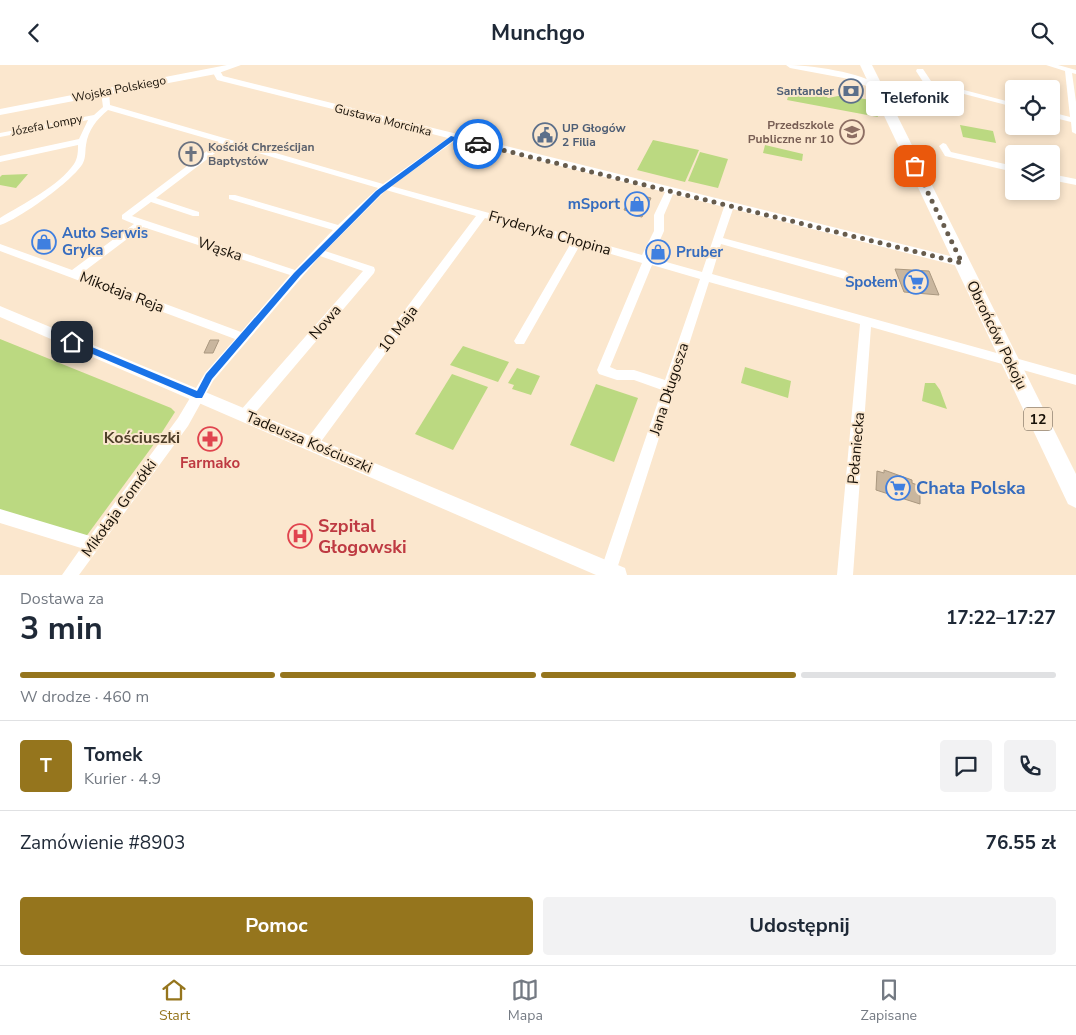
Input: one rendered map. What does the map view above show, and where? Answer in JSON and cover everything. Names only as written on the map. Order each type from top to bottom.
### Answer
[{"type":"main road","name":"Obrońców Pokoju","points":[[872,74],[962,263],[1076,471]]},
{"type":"main road","name":"Obrońców Pokoju","points":[[872,74],[1016,363],[1076,497]]},
{"type":"street","name":"Wojska Polskiego","points":[[0,112],[216,71],[237,65]]},
{"type":"street","points":[[790,65],[850,75],[872,74]]},
{"type":"street","points":[[1050,65],[1072,71],[1073,120],[1076,132]]},
{"type":"street","name":"Gustawa Morcinka","points":[[216,71],[220,79],[962,263]]},
{"type":"street","points":[[920,71],[930,86],[964,92],[1005,103]]},
{"type":"street","points":[[850,75],[872,74]]},
{"type":"street","points":[[0,222],[74,171],[80,159],[82,141],[94,117],[107,107],[105,104],[105,92]]},
{"type":"street","name":"Fryderyka Chopina","points":[[107,107],[384,187],[1076,380]]},
{"type":"street","points":[[1060,116],[1073,120]]},
{"type":"street","name":"Józefa Lompy","points":[[0,135],[94,117]]},
{"type":"street","name":"Mikołaja Gomółki","points":[[70,575],[183,422],[209,377],[297,275],[340,229],[384,187],[453,138]]},
{"type":"street","points":[[0,159],[82,141]]},
{"type":"street","points":[[142,223],[125,217],[226,141]]},
{"type":"street","points":[[943,146],[948,154],[1005,167]]},
{"type":"street","points":[[1060,179],[1076,182]]},
{"type":"street","points":[[670,191],[659,215],[659,231],[647,260],[647,265],[603,370],[617,375],[634,375],[670,387]]},
{"type":"street","points":[[232,197],[340,229]]},
{"type":"street","points":[[150,199],[196,214]]},
{"type":"street","name":"Jana Długosza","points":[[611,574],[729,206]]},
{"type":"street","name":"10 Maja","points":[[312,443],[483,214]]},
{"type":"street","points":[[74,274],[142,223]]},
{"type":"street","name":"Wąska","points":[[142,223],[297,275]]},
{"type":"street","points":[[718,240],[845,275]]},
{"type":"street","points":[[520,341],[577,241]]},
{"type":"street","name":"Mikołaja Reja","points":[[0,247],[243,337]]},
{"type":"street","name":"Nowa","points":[[245,415],[370,270],[318,252]]},
{"type":"street","name":"Tadeusza Kościuszki","points":[[0,311],[312,443],[611,574]]},
{"type":"street","name":"Połaniecka","points":[[845,575],[866,322]]},
{"type":"street","points":[[0,516],[93,544]]},
{"type":"green space","points":[[791,87],[822,93],[828,98],[843,95],[870,100],[878,117],[787,100]]},
{"type":"green space","points":[[960,125],[993,131],[996,143],[963,137]]},
{"type":"green space","points":[[653,140],[699,150],[685,182],[637,170]]},
{"type":"green space","points":[[765,145],[803,154],[802,161],[763,153]]},
{"type":"green space","points":[[700,152],[728,159],[718,188],[688,181]]},
{"type":"green space","points":[[28,174],[16,188],[0,185],[0,177],[2,175]]},
{"type":"green space","points":[[0,339],[171,408],[175,412],[157,440],[85,538],[0,512]]},
{"type":"green space","points":[[463,346],[509,362],[498,382],[450,365]]},
{"type":"green space","points":[[745,367],[791,381],[788,398],[741,383]]},
{"type":"green space","points":[[517,368],[540,376],[531,395],[512,389],[514,385],[508,383]]},
{"type":"green space","points":[[452,374],[488,387],[453,450],[415,434]]},
{"type":"green space","points":[[925,383],[935,383],[940,390],[947,409],[922,401]]},
{"type":"green space","points":[[596,384],[638,398],[614,462],[570,445]]},
{"type":"building","name":"mSport","points":[[632,193],[651,198],[642,217],[632,215],[634,212],[624,210]]},
{"type":"building","name":"Społem","points":[[895,269],[929,271],[939,295],[904,292]]},
{"type":"building","points":[[210,340],[219,340],[213,353],[204,353]]},
{"type":"building","name":"Chata Polska","points":[[884,470],[912,480],[912,483],[920,486],[920,504],[876,490],[877,471],[884,473]]},
{"type":"way so far","points":[[478,144],[962,263],[915,166]]},
{"type":"place","name":"Santander","points":[[851,91]]},
{"type":"place","name":"Przedszkole Publiczne nr 10","points":[[852,132]]},
{"type":"place","name":"UP Głogów 2 Filia","points":[[545,135]]},
{"type":"place","name":"Kościół Chrześcijan Baptystów","points":[[191,154]]},
{"type":"place","name":"Telefonik","points":[[915,166]]},
{"type":"place","name":"mSport","points":[[637,204]]},
{"type":"place","name":"Auto Serwis Gryka","points":[[44,242]]},
{"type":"place","name":"Pruber","points":[[658,252]]},
{"type":"place","name":"Społem","points":[[916,282]]},
{"type":"place","name":"Farmako","points":[[210,439]]},
{"type":"place","name":"Chata Polska","points":[[898,488]]},
{"type":"place","name":"Szpital Głogowski","points":[[300,536]]},
{"type":"district","name":"Kościuszki","points":[[142,437]]},
{"type":"route","points":[[72,342],[199,395],[209,377],[297,275],[378,192],[453,138],[478,144]]}]
